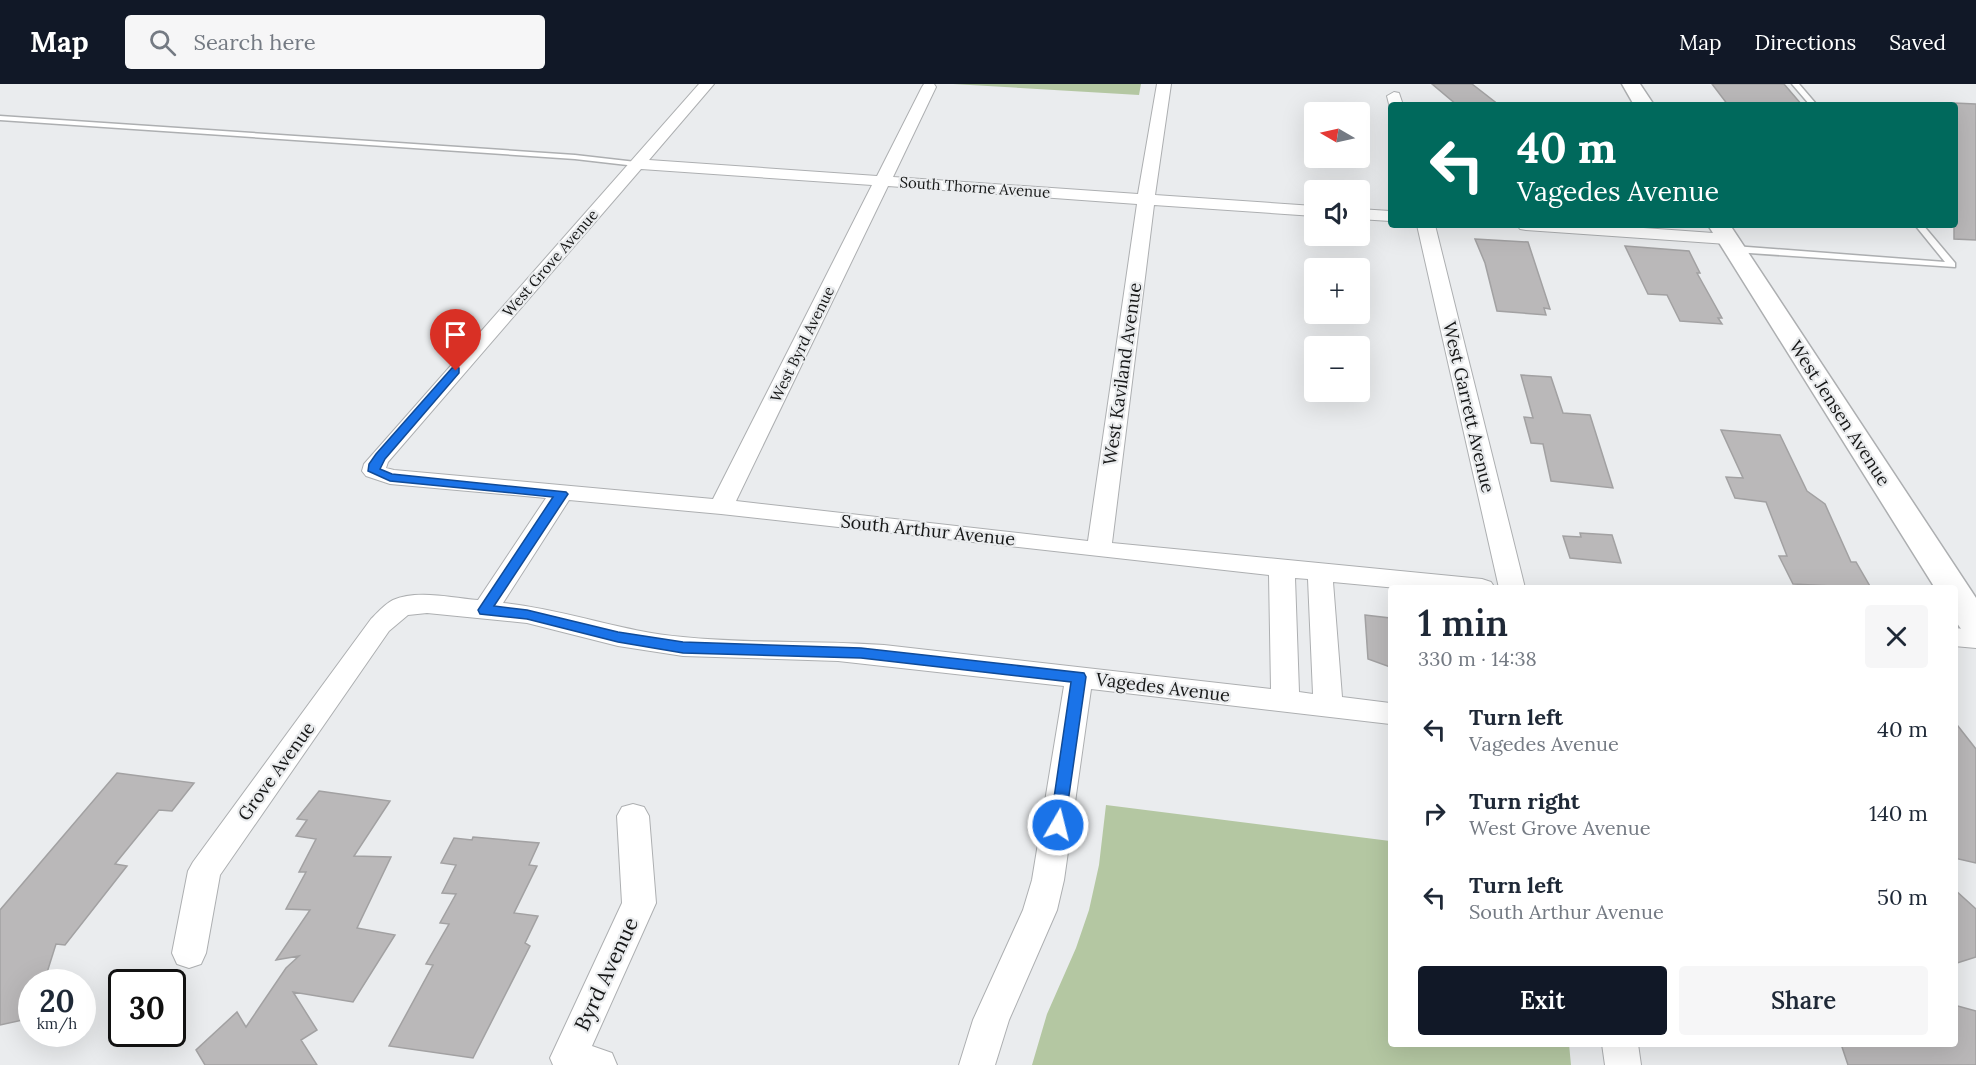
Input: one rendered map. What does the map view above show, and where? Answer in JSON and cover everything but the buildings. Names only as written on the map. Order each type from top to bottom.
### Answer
[{"type":"street","name":"West Grove Avenue","points":[[374,471],[375,464],[380,457],[707,84]]},
{"type":"street","name":"West Kaviland Avenue","points":[[1099,550],[1146,199],[1164,84]]},
{"type":"street","points":[[1631,84],[1642,102]]},
{"type":"street","name":"West Byrd Avenue","points":[[722,507],[929,87]]},
{"type":"street","name":"South Thorne Avenue","points":[[636,164],[1304,210]]},
{"type":"street","points":[[1370,215],[1388,216]]},
{"type":"street","name":"West Garrett Avenue","points":[[1427,228],[1511,585]]},
{"type":"street","points":[[1576,228],[1727,237]]},
{"type":"street","name":"West Jensen Avenue","points":[[1727,237],[1950,585]]},
{"type":"street","name":"South Arthur Avenue","points":[[374,471],[390,477],[722,507],[1099,550],[1452,585]]},
{"type":"street","points":[[485,610],[561,494]]},
{"type":"street","points":[[1282,568],[1285,702]]},
{"type":"street","points":[[1320,572],[1328,707]]},
{"type":"street","name":"West Jensen Avenue","points":[[1958,598],[1976,625]]},
{"type":"street","name":"Vagedes Avenue","points":[[401,606],[427,604],[527,614],[618,637],[683,648],[861,653],[1388,713]]},
{"type":"street","name":"Grove Avenue","points":[[189,953],[204,871],[380,625],[401,606]]},
{"type":"street","points":[[1958,637],[1976,639]]},
{"type":"street","points":[[977,1065],[991,1020],[1040,910],[1048,880],[1079,677]]},
{"type":"street","name":"Byrd Avenue","points":[[583,1062],[639,903],[633,816]]},
{"type":"street","points":[[1620,1047],[1623,1065]]},
{"type":"lane","points":[[1795,84],[1811,102]]},
{"type":"lane","points":[[0,118],[575,157],[636,164]]},
{"type":"lane","points":[[1727,237],[1952,265],[1921,228]]},
{"type":"green space","points":[[953,84],[1141,84],[1139,95]]},
{"type":"green space","points":[[1106,805],[1388,841],[1388,1047],[1569,1047],[1571,1065],[1032,1065],[1047,1014],[1076,948],[1089,910],[1099,865]]},
{"type":"route","points":[[456,371],[380,457],[375,464],[374,471],[390,477],[561,494],[485,610],[527,614],[618,637],[683,648],[838,651],[1079,677],[1058,825]]}]
